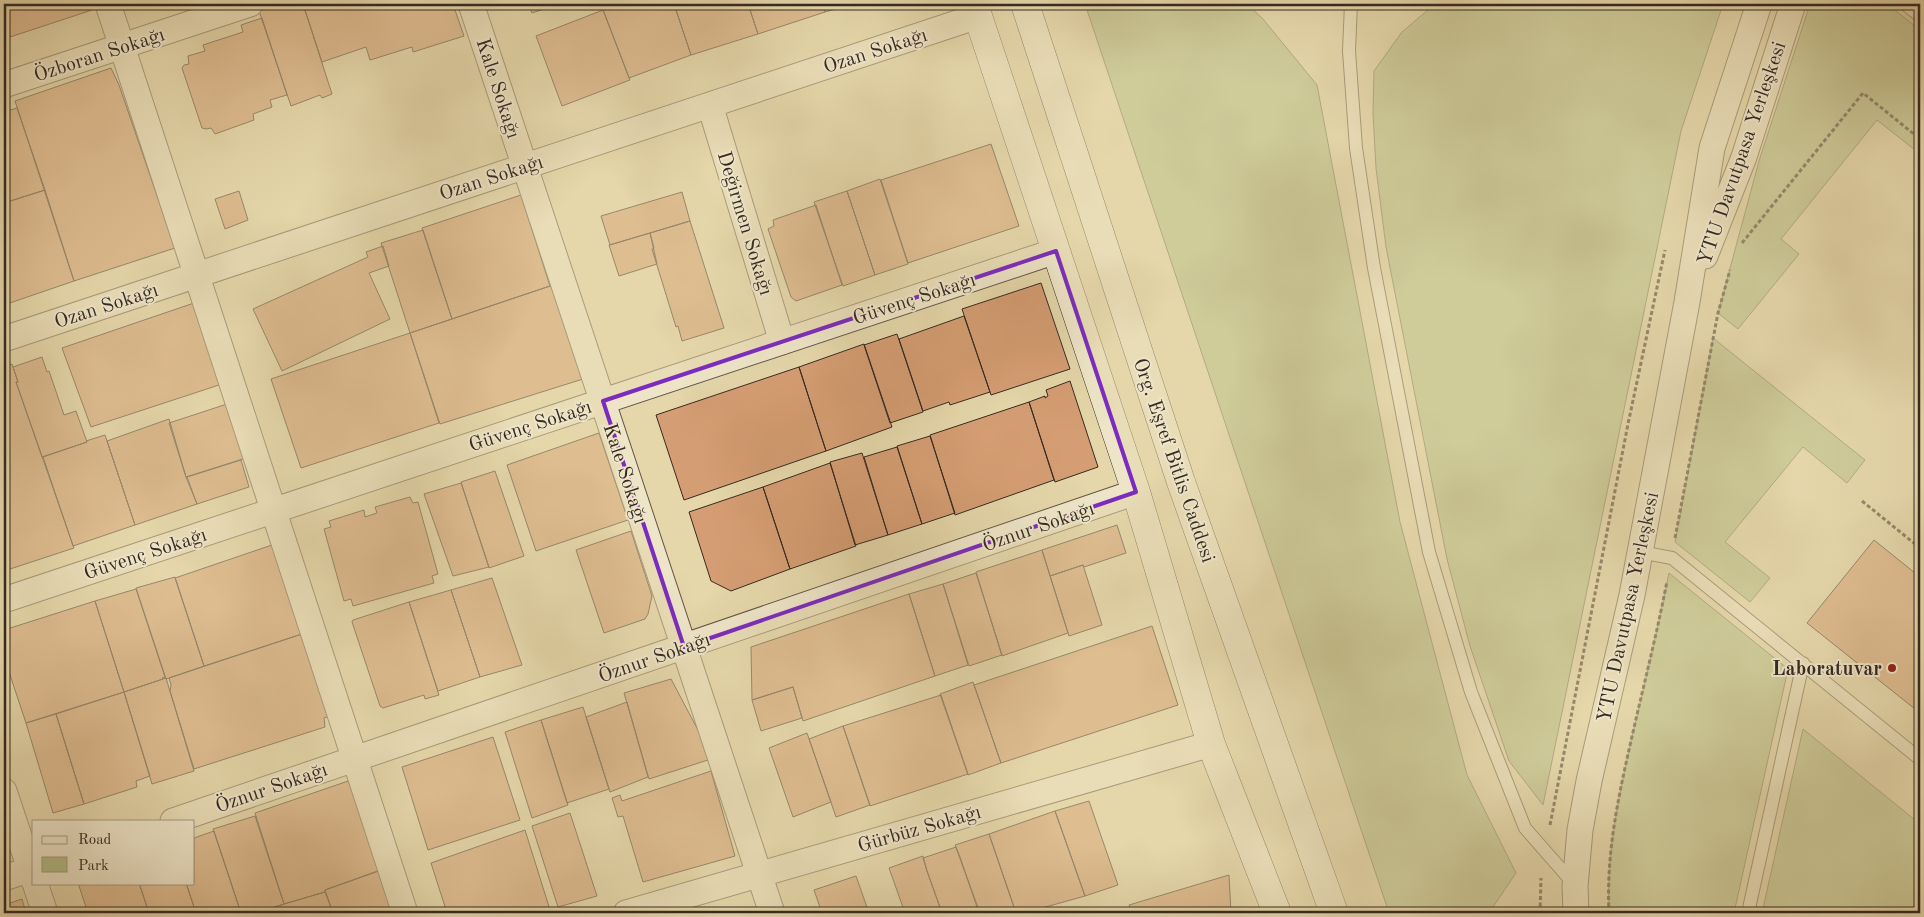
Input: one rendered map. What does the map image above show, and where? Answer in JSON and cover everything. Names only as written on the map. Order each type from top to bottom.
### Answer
[{"type":"street","points":[[108,4],[272,511],[405,913]]},
{"type":"street","name":"Özboran Sokağı","points":[[4,85],[250,4]]},
{"type":"street","name":"Kale Sokağı","points":[[471,4],[772,913]]},
{"type":"street","name":"Org. Eşref Bitlis Caddesi","points":[[1025,4],[1181,482],[1334,913]]},
{"type":"street","name":"YTU Davutpasa Yerleşkesi","points":[[1576,913],[1575,886],[1580,830],[1589,781],[1640,552],[1687,302],[1712,148],[1759,4]]},
{"type":"street","name":"YTU Davutpasa Yerleşkesi","points":[[1687,302],[1744,157],[1793,4]]},
{"type":"street","points":[[976,10],[1136,492],[1211,744],[1277,913]]},
{"type":"street","name":"Ozan Sokağı","points":[[4,339],[710,105],[976,10]]},
{"type":"street","name":"Değirmen Sokağı","points":[[710,105],[782,342]]},
{"type":"street","name":"Güvenç Sokağı","points":[[4,600],[1056,251]]},
{"type":"street","name":"Öznur Sokağı","points":[[175,820],[1136,492]]},
{"type":"street","name":"Gürbüz Sokağı","points":[[626,913],[1211,744]]},
{"type":"street","points":[[4,791],[32,872]]},
{"type":"street","points":[[4,878],[32,875]]},
{"type":"street","points":[[36,884],[45,913]]},
{"type":"lane","points":[[1351,4],[1349,50],[1356,148],[1374,268],[1429,552],[1474,701],[1524,828],[1575,886]]},
{"type":"lane","points":[[1906,4],[1920,16]]},
{"type":"lane","points":[[1640,552],[1672,558],[1920,759]]},
{"type":"lane","points":[[1748,913],[1803,663]]},
{"type":"path","points":[[1740,244],[1863,93],[1920,139]]},
{"type":"path","points":[[1540,913],[1540,889],[1545,851],[1624,444],[1666,249]]},
{"type":"path","points":[[1609,913],[1608,886],[1612,834],[1672,558],[1718,313],[1732,262]]},
{"type":"path","points":[[1862,501],[1920,548]]},
{"type":"highlighted area","points":[[1056,251],[1136,492],[684,647],[603,401]]},
{"type":"green space","points":[[1085,4],[1247,4],[1263,19],[1317,85],[1400,522],[1467,775],[1516,873],[1489,913],[1389,913]]},
{"type":"green space","points":[[1435,4],[1723,4],[1681,131],[1543,805],[1509,761],[1470,646],[1447,559],[1386,247],[1376,168],[1373,113],[1374,71],[1402,32]]},
{"type":"green space","points":[[1810,4],[1887,4],[1920,30],[1920,154],[1877,120],[1781,239],[1799,254],[1738,329],[1718,313],[1759,161]]},
{"type":"green space","points":[[1713,338],[1865,460],[1847,483],[1803,447],[1725,542],[1770,578],[1750,602],[1675,542]]},
{"type":"green space","points":[[1669,573],[1788,669],[1734,913],[1609,913],[1610,868],[1618,802]]},
{"type":"green space","points":[[1803,729],[1920,824],[1920,913],[1762,913]]},
{"type":"building","points":[[4,4],[90,4],[92,10],[4,39]]},
{"type":"building","points":[[271,4],[303,4],[332,94],[322,98],[320,95],[291,106],[258,8]]},
{"type":"building","points":[[303,4],[453,4],[464,36],[413,52],[412,47],[370,60],[366,47],[322,62]]},
{"type":"building","points":[[529,4],[559,4],[532,13]]},
{"type":"building","points":[[611,4],[674,4],[691,55],[629,78],[602,7]]},
{"type":"building","points":[[674,4],[748,4],[758,34],[691,55]]},
{"type":"building","points":[[748,4],[822,4],[825,12],[758,34]]},
{"type":"building","points":[[822,4],[853,4],[825,12]]},
{"type":"building","points":[[603,10],[630,80],[562,106],[536,36]]},
{"type":"building","points":[[262,18],[287,95],[270,100],[272,107],[253,114],[254,120],[215,134],[211,128],[202,128],[182,68],[184,65],[189,64],[188,56],[205,51],[203,45],[243,32],[241,25]]},
{"type":"building","points":[[111,68],[119,85],[175,248],[74,281],[15,101]]},
{"type":"building","points":[[17,108],[45,190],[4,203],[4,112]]},
{"type":"building","points":[[991,144],[1019,226],[908,263],[881,180]]},
{"type":"building","points":[[880,179],[908,264],[875,275],[847,191]]},
{"type":"building","points":[[45,190],[74,281],[4,305],[4,203]]},
{"type":"building","points":[[239,191],[248,220],[225,229],[215,199]]},
{"type":"building","points":[[847,191],[875,275],[843,286],[814,202]]},
{"type":"building","points":[[682,192],[690,221],[610,245],[601,216]]},
{"type":"building","points":[[521,195],[550,286],[452,319],[422,228]]},
{"type":"building","points":[[816,205],[842,285],[796,301],[791,297],[768,229],[774,226],[773,220]]},
{"type":"building","points":[[690,221],[724,328],[682,341],[652,249],[654,248],[650,233]]},
{"type":"building","points":[[423,230],[452,319],[410,333],[381,243]]},
{"type":"building","points":[[650,233],[657,264],[619,276],[609,245]]},
{"type":"building","points":[[383,246],[389,266],[369,273],[390,319],[282,371],[253,309],[368,257],[366,252]]},
{"type":"building","points":[[1041,283],[1070,369],[991,395],[962,309]]},
{"type":"building","points":[[552,286],[583,379],[440,424],[410,333]]},
{"type":"building","points":[[194,303],[222,384],[91,427],[62,348]]},
{"type":"building","points":[[964,316],[990,392],[950,405],[949,402],[923,411],[899,339]]},
{"type":"building","points":[[410,333],[439,423],[301,468],[271,379]]},
{"type":"building","points":[[897,334],[923,412],[890,423],[864,345]]},
{"type":"building","points":[[864,344],[892,427],[826,451],[799,367]]},
{"type":"building","points":[[42,357],[47,372],[49,371],[64,415],[76,411],[87,442],[42,457],[16,382],[18,382],[13,367]]},
{"type":"building","points":[[12,364],[18,382],[16,382],[74,548],[4,571],[4,367]]},
{"type":"building","points":[[799,367],[826,451],[684,500],[656,415]]},
{"type":"building","points":[[1070,381],[1098,467],[1055,482],[1029,402],[1045,396],[1045,398],[1048,396],[1046,390]]},
{"type":"building","points":[[1029,402],[1054,480],[955,515],[930,435]]},
{"type":"building","points":[[227,404],[246,458],[186,477],[169,423]]},
{"type":"building","points":[[169,419],[186,477],[197,504],[135,525],[107,441]]},
{"type":"building","points":[[599,433],[628,520],[536,551],[507,465]]},
{"type":"building","points":[[105,435],[135,525],[73,546],[43,457]]},
{"type":"building","points":[[930,436],[955,513],[922,524],[897,446]]},
{"type":"building","points":[[897,447],[922,524],[888,535],[864,457]]},
{"type":"building","points":[[862,453],[888,535],[855,545],[830,462]]},
{"type":"building","points":[[241,460],[249,487],[197,504],[187,477]]},
{"type":"building","points":[[830,463],[856,546],[790,569],[763,487]]},
{"type":"building","points":[[495,471],[524,556],[489,568],[461,482]]},
{"type":"building","points":[[461,483],[489,567],[453,576],[424,494]]},
{"type":"building","points":[[763,487],[790,569],[731,591],[711,581],[689,512]]},
{"type":"building","points":[[410,497],[413,503],[418,502],[438,574],[432,576],[434,583],[353,606],[351,599],[344,601],[324,529],[331,527],[329,521],[364,510],[365,517],[377,513],[375,507]]},
{"type":"building","points":[[1117,525],[1126,553],[1050,576],[1042,550]]},
{"type":"building","points":[[631,531],[652,596],[648,614],[645,619],[604,633],[576,550]]},
{"type":"building","name":"Laboratuvar","points":[[1874,540],[1920,577],[1920,713],[1807,623]]},
{"type":"building","points":[[272,545],[302,634],[204,666],[175,578]]},
{"type":"building","points":[[1042,550],[1068,633],[1002,656],[976,572]]},
{"type":"building","points":[[1083,565],[1102,625],[1069,636],[1050,576]]},
{"type":"building","points":[[976,573],[1002,655],[969,666],[943,584]]},
{"type":"building","points":[[175,577],[204,666],[166,679],[136,588]]},
{"type":"building","points":[[492,578],[522,665],[480,677],[451,590]]},
{"type":"building","points":[[943,584],[968,665],[935,676],[909,594]]},
{"type":"building","points":[[136,589],[165,677],[124,692],[95,601]]},
{"type":"building","points":[[451,590],[480,677],[438,691],[409,602]]},
{"type":"building","points":[[909,594],[935,676],[803,721],[793,687],[752,700],[751,647]]},
{"type":"building","points":[[95,601],[124,692],[26,723],[4,657],[4,630]]},
{"type":"building","points":[[409,602],[439,695],[425,699],[424,695],[383,708],[380,706],[352,622],[353,620]]},
{"type":"building","points":[[1152,626],[1178,705],[1001,763],[974,685]]},
{"type":"building","points":[[302,634],[330,716],[324,718],[325,727],[194,769],[170,691],[169,678]]},
{"type":"building","points":[[166,678],[194,771],[152,784],[124,692]]},
{"type":"building","points":[[671,679],[699,732],[708,760],[649,779],[624,693]]},
{"type":"building","points":[[973,682],[1001,763],[968,775],[940,694]]},
{"type":"building","points":[[793,687],[802,718],[761,731],[752,700]]},
{"type":"building","points":[[124,692],[150,776],[136,781],[137,787],[84,804],[56,714]]},
{"type":"building","points":[[941,695],[968,774],[870,806],[843,726]]},
{"type":"building","points":[[627,702],[648,777],[610,792],[586,717]]},
{"type":"building","points":[[583,707],[609,789],[567,803],[541,720]]},
{"type":"building","points":[[56,714],[84,804],[53,813],[26,723]]},
{"type":"building","points":[[541,720],[568,805],[532,818],[505,732]]},
{"type":"building","points":[[843,726],[870,805],[836,817],[809,739]]},
{"type":"building","points":[[807,733],[831,802],[793,817],[769,748]]},
{"type":"building","points":[[493,737],[520,820],[428,850],[402,767]]},
{"type":"building","points":[[711,771],[735,856],[643,882],[623,816],[618,817],[612,798],[620,795],[622,801]]},
{"type":"building","points":[[354,779],[383,869],[325,890],[325,892],[284,904],[255,813]]},
{"type":"building","points":[[1089,801],[1118,885],[1085,896],[1055,811]]},
{"type":"building","points":[[1055,811],[1085,896],[1024,913],[1016,913],[989,834]]},
{"type":"building","points":[[570,813],[597,896],[558,907],[532,826]]},
{"type":"building","points":[[255,816],[284,904],[256,913],[241,913],[213,829]]},
{"type":"building","points":[[525,830],[550,910],[538,913],[447,913],[431,863]]},
{"type":"building","points":[[214,831],[241,913],[196,913],[186,884],[195,884],[195,838]]},
{"type":"building","points":[[989,834],[1016,913],[980,913],[955,845]]},
{"type":"building","points":[[956,847],[979,913],[942,913],[927,871],[923,858]]},
{"type":"building","points":[[923,856],[942,913],[905,913],[889,868]]},
{"type":"building","points":[[379,871],[393,913],[333,913],[325,890]]},
{"type":"building","points":[[1229,875],[1231,913],[1132,913],[1129,905]]},
{"type":"building","points":[[856,876],[869,913],[822,913],[814,890]]},
{"type":"building","points":[[78,884],[139,884],[149,913],[88,913]]},
{"type":"building","points":[[139,884],[186,884],[196,913],[149,913]]},
{"type":"building","points":[[325,892],[333,913],[257,913],[284,904]]},
{"type":"building","points":[[22,899],[26,913],[4,913],[4,905]]},
{"type":"place","name":"Laboratuvar","points":[[1892,668]]}]
